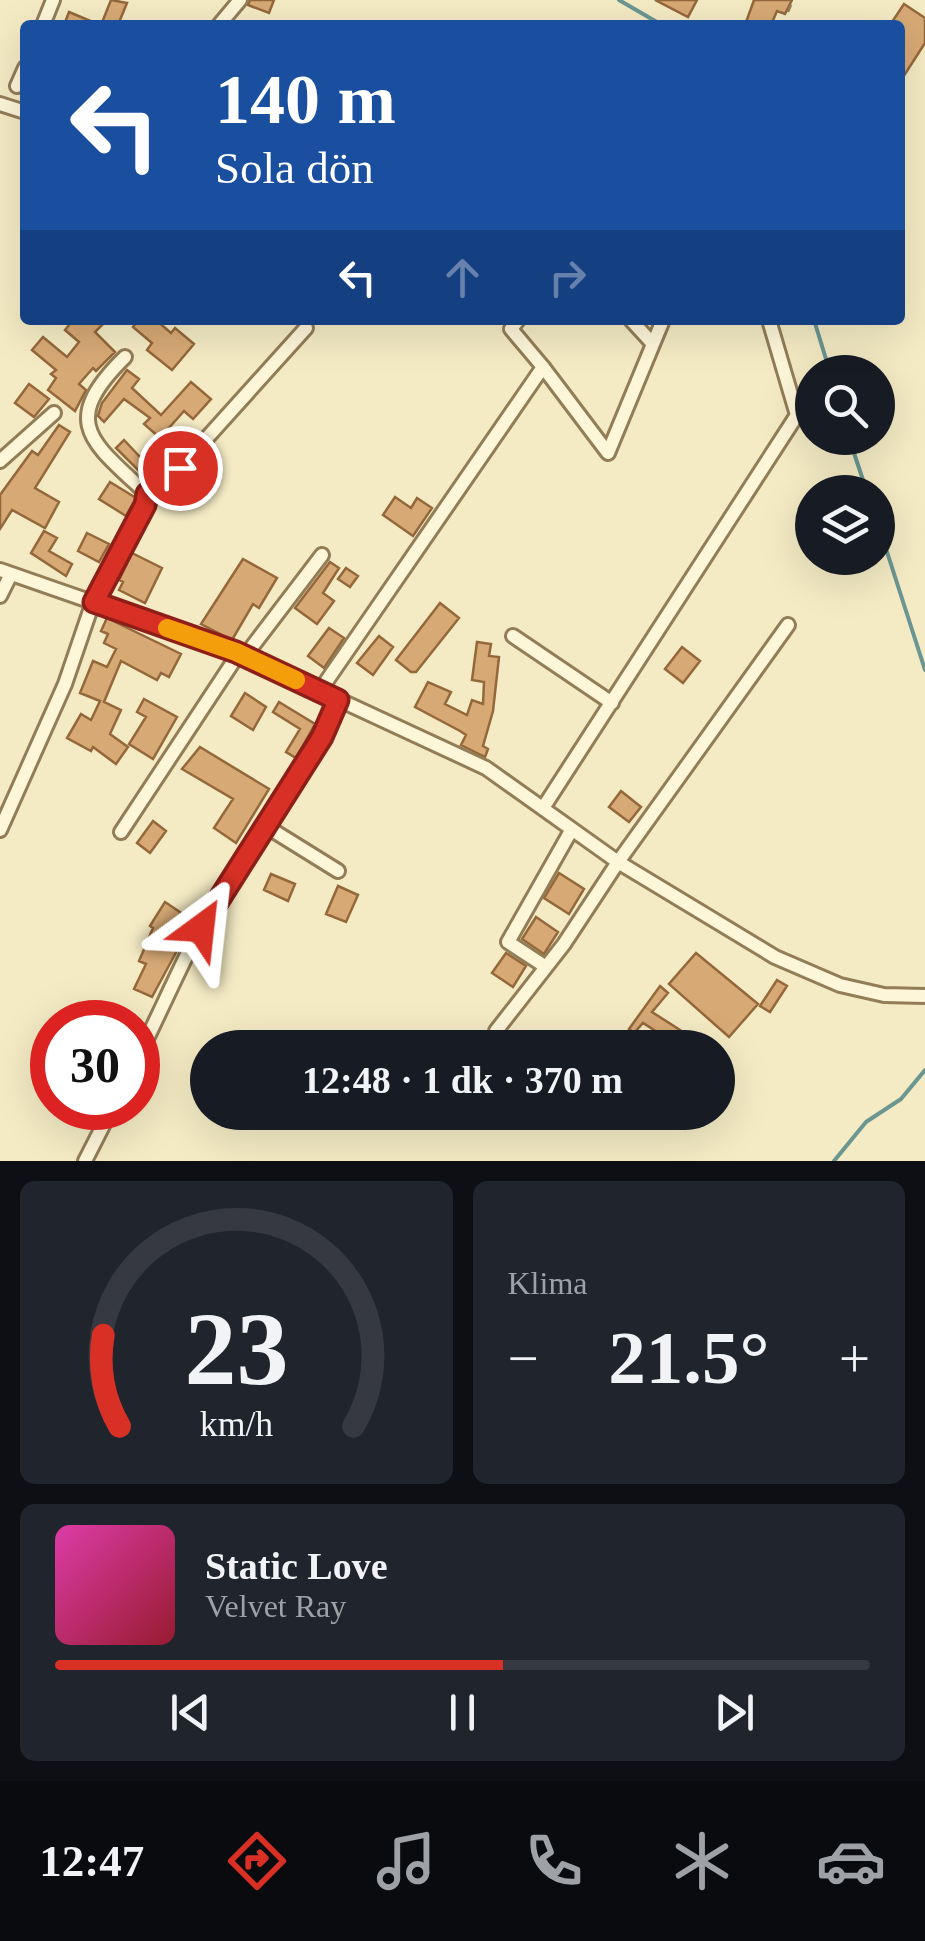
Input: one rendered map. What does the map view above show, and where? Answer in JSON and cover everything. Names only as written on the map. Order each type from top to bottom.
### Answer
[{"type":"street","points":[[223,20],[240,0]]},
{"type":"street","points":[[17,86],[20,79]]},
{"type":"street","points":[[514,325],[511,329],[608,453],[661,325]]},
{"type":"street","points":[[635,325],[653,344]]},
{"type":"street","points":[[543,808],[797,414],[770,325]]},
{"type":"street","points":[[147,494],[159,491],[306,328]]},
{"type":"street","points":[[125,356],[101,381],[88,412],[88,427],[92,440],[147,494]]},
{"type":"street","points":[[319,692],[542,367]]},
{"type":"street","points":[[0,461],[54,413]]},
{"type":"street","points":[[0,830],[65,684],[94,602],[145,505],[147,494]]},
{"type":"street","points":[[120,832],[242,654],[322,555]]},
{"type":"street","points":[[0,596],[6,572],[242,654],[486,768],[618,862],[776,957],[840,985],[884,995],[925,996]]},
{"type":"street","points":[[497,1030],[546,968],[788,625]]},
{"type":"street","points":[[513,636],[612,703]]},
{"type":"street","points":[[160,1011],[188,952],[322,737],[338,700]]},
{"type":"street","points":[[264,826],[338,872]]},
{"type":"street","points":[[546,968],[508,942],[572,829]]},
{"type":"street","points":[[85,1161],[101,1130]]},
{"type":"path","points":[[788,12],[793,0]]},
{"type":"building","points":[[111,0],[127,3],[120,20],[103,20]]},
{"type":"building","points":[[250,0],[274,0],[269,13],[248,5]]},
{"type":"building","points":[[655,0],[697,0],[688,17]]},
{"type":"building","points":[[754,0],[792,0],[785,14],[777,11],[773,20],[747,20]]},
{"type":"building","points":[[904,4],[925,18],[925,43],[905,74],[905,20],[893,20]]},
{"type":"building","points":[[69,12],[88,20],[66,20]]},
{"type":"building","points":[[69,325],[102,325],[95,332],[115,352],[79,384],[86,390],[75,411],[48,390],[56,378],[51,374],[56,370],[32,350],[43,337],[67,357],[79,342],[65,330]]},
{"type":"building","points":[[162,325],[171,333],[175,328],[194,344],[172,370],[147,350],[152,343],[133,327]]},
{"type":"building","points":[[127,370],[139,379],[132,388],[161,415],[191,382],[211,399],[193,419],[184,411],[160,438],[144,424],[150,418],[124,399],[104,422],[98,416],[102,403]]},
{"type":"building","points":[[29,384],[49,399],[34,417],[15,403]]},
{"type":"building","points":[[59,425],[70,432],[35,488],[59,502],[45,528],[12,510],[0,529],[0,495],[32,451],[38,455]]},
{"type":"building","points":[[124,440],[140,457],[149,447],[169,464],[151,483],[116,448]]},
{"type":"building","points":[[110,482],[136,498],[126,516],[99,499]]},
{"type":"building","points":[[395,497],[411,508],[417,498],[432,508],[413,536],[383,515]]},
{"type":"building","points":[[44,531],[57,538],[49,551],[72,564],[66,576],[31,553]]},
{"type":"building","points":[[87,533],[109,544],[99,562],[78,551]]},
{"type":"building","points":[[132,553],[162,568],[145,603],[119,590],[123,582],[119,580]]},
{"type":"building","points":[[243,559],[277,578],[259,608],[253,604],[232,640],[201,624]]},
{"type":"building","points":[[330,562],[339,568],[323,593],[334,601],[317,624],[295,608]]},
{"type":"building","points":[[346,568],[358,576],[350,587],[338,579]]},
{"type":"building","points":[[440,603],[459,618],[416,672],[411,672],[396,660]]},
{"type":"building","points":[[107,618],[181,654],[169,677],[161,673],[157,680],[121,661],[104,702],[121,710],[110,734],[128,747],[116,764],[93,747],[91,751],[67,738],[81,714],[91,720],[100,701],[80,693],[93,661],[107,667],[116,649],[104,643],[108,634],[101,631]]},
{"type":"building","points":[[329,628],[344,638],[324,668],[308,656]]},
{"type":"building","points":[[379,636],[393,647],[373,675],[357,663]]},
{"type":"building","points":[[477,642],[491,644],[489,656],[499,657],[493,711],[483,746],[488,749],[485,757],[461,745],[466,735],[415,707],[428,682],[451,692],[445,704],[467,715],[472,700],[483,704],[484,682],[472,680]]},
{"type":"building","points":[[682,647],[700,661],[683,683],[665,669]]},
{"type":"building","points":[[245,693],[266,707],[253,730],[231,716]]},
{"type":"building","points":[[144,699],[177,717],[153,759],[129,744],[146,717],[137,712]]},
{"type":"building","points":[[279,702],[315,724],[296,758],[286,752],[300,729],[273,712]]},
{"type":"building","points":[[200,747],[269,789],[236,843],[214,828],[233,799],[182,769]]},
{"type":"building","points":[[621,791],[641,807],[629,822],[609,807]]},
{"type":"building","points":[[153,821],[166,831],[150,853],[137,843]]},
{"type":"building","points":[[559,873],[584,889],[569,914],[544,898]]},
{"type":"building","points":[[271,874],[295,884],[288,901],[264,890]]},
{"type":"building","points":[[338,886],[358,895],[346,922],[326,914]]},
{"type":"building","points":[[165,902],[193,921],[152,997],[134,989],[146,964],[139,961],[153,928],[150,926]]},
{"type":"building","points":[[536,917],[558,932],[544,954],[522,939]]},
{"type":"building","points":[[506,953],[526,966],[513,987],[492,973]]},
{"type":"building","points":[[696,953],[758,1004],[735,1030],[721,1030],[669,984]]},
{"type":"building","points":[[777,980],[787,986],[770,1012],[760,1006]]},
{"type":"building","points":[[660,986],[668,993],[652,1012],[680,1030],[654,1030],[643,1023],[637,1030],[629,1029]]},
{"type":"waterway","points":[[619,0],[653,20]]},
{"type":"waterway","points":[[816,325],[825,355]]},
{"type":"waterway","points":[[855,455],[861,475]]},
{"type":"waterway","points":[[894,575],[925,670]]},
{"type":"waterway","points":[[834,1161],[866,1122],[901,1099],[925,1070]]},
{"type":"slow traffic","points":[[167,628],[236,652],[296,680]]},
{"type":"route","points":[[180,468],[159,491],[147,494],[145,505],[94,602],[236,652],[338,700],[322,737],[201,928]]}]
